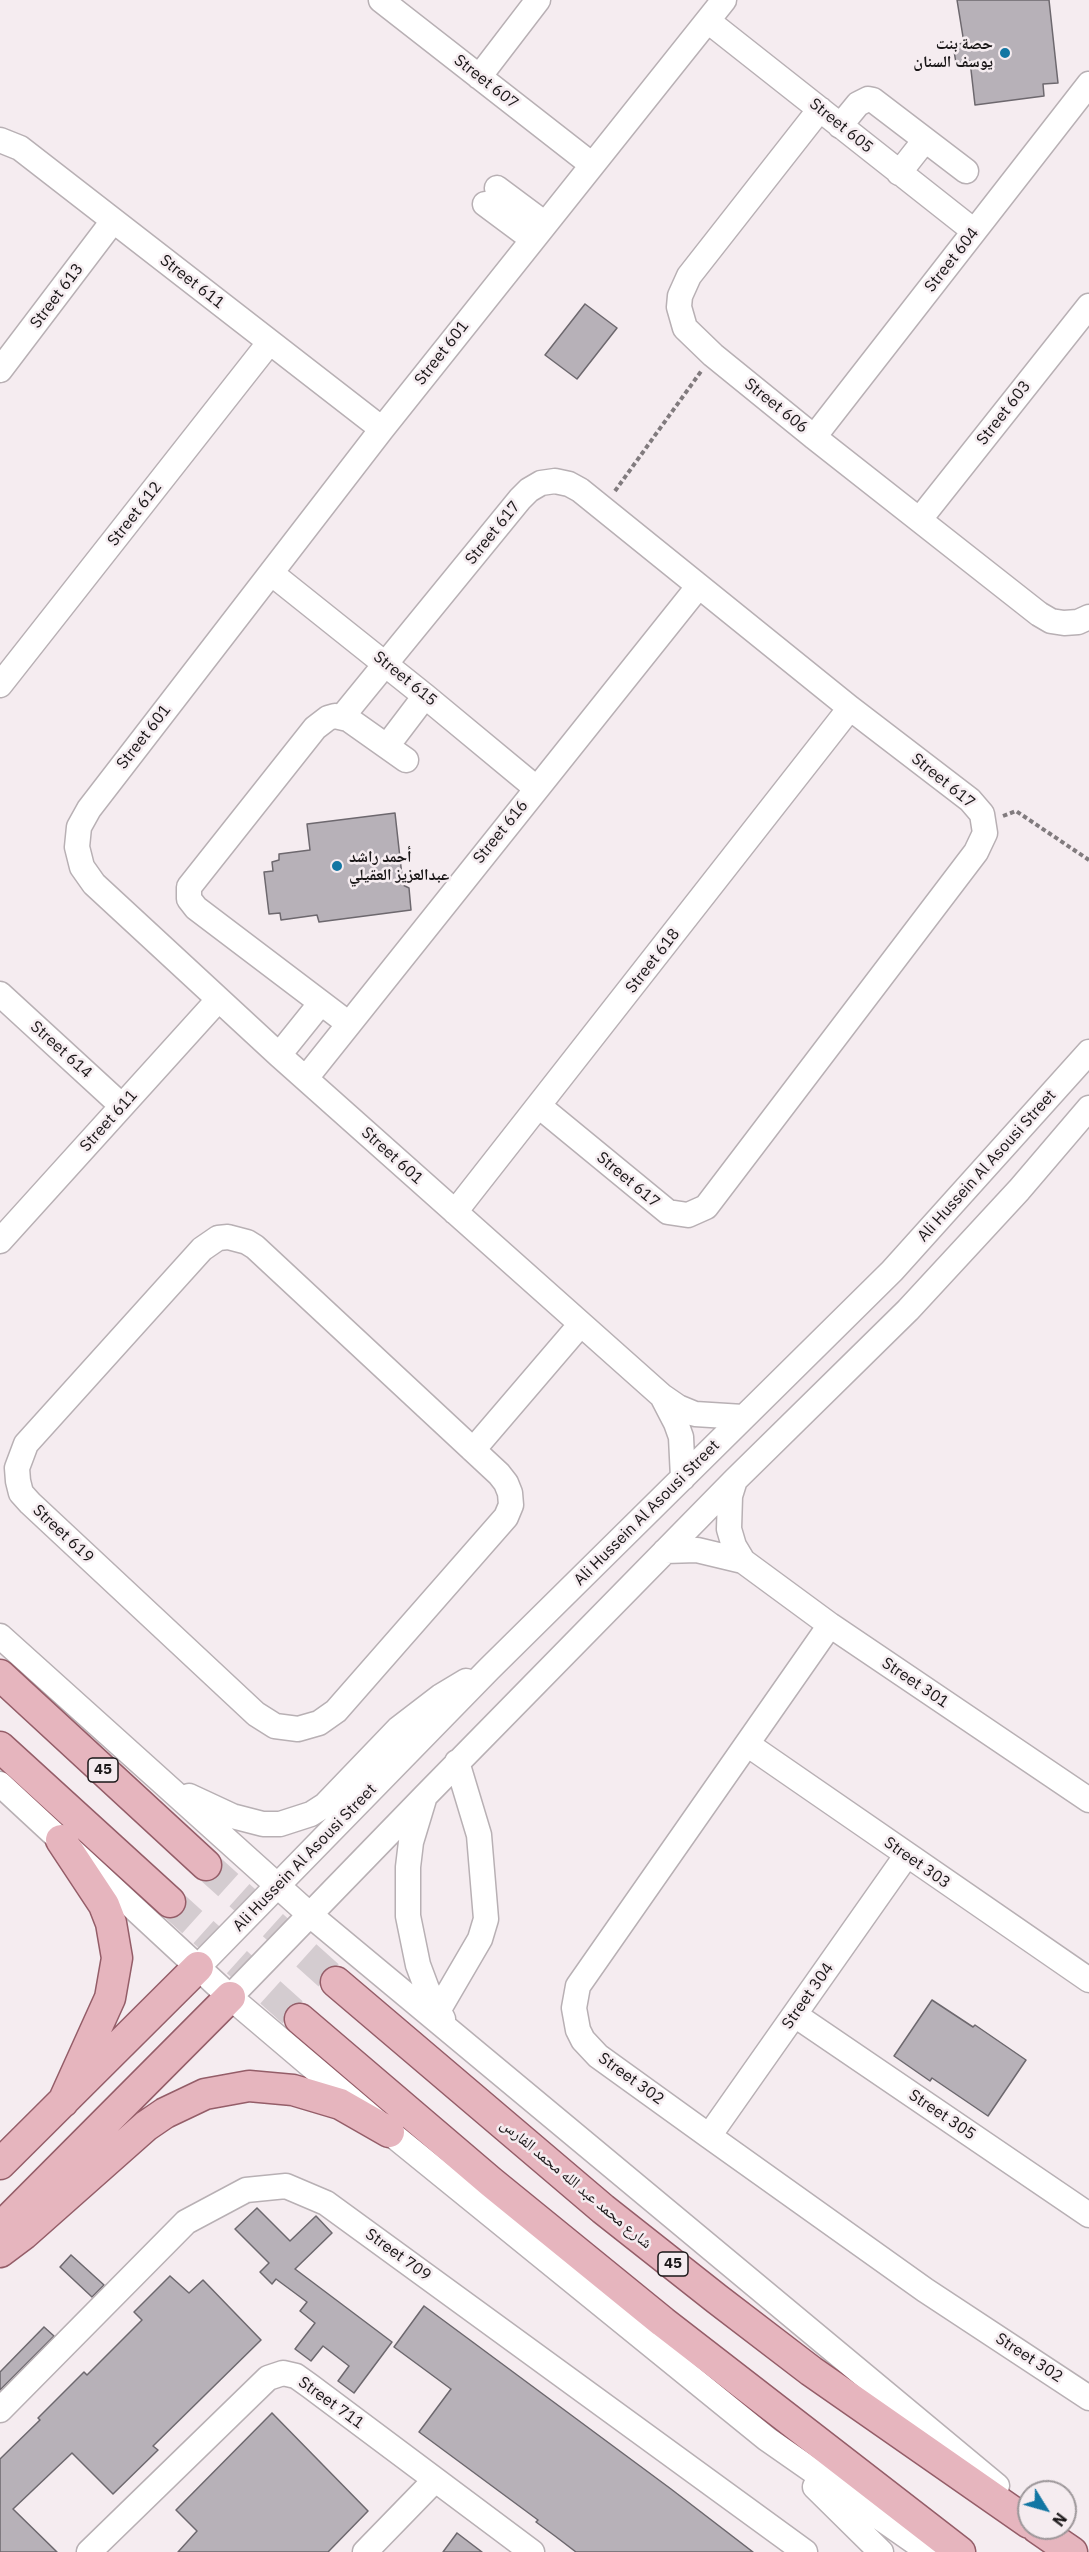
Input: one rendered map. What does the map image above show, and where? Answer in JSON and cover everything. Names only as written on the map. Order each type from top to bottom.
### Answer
[{"type":"main road","name":"45","points":[[0,1675],[206,1865]]},
{"type":"main road","points":[[0,1746],[170,1902]]},
{"type":"main road","points":[[62,1840],[104,1905],[111,1923],[117,1958],[110,1998],[63,2102]]},
{"type":"main road","points":[[0,2164],[198,1967]]},
{"type":"main road","name":"شارع محمد عبد الله محمد الفارس","points":[[336,1982],[603,2209],[708,2292],[811,2371],[1017,2514]]},
{"type":"main road","points":[[0,2228],[230,1997]]},
{"type":"main road","points":[[300,2019],[491,2182],[663,2322],[960,2552]]},
{"type":"main road","points":[[0,2252],[24,2234],[146,2126],[175,2108],[206,2094],[249,2086],[293,2090],[340,2104],[389,2132]]},
{"type":"main road","points":[[1054,2540],[1072,2552]]},
{"type":"street","name":"Street 607","points":[[381,0],[591,164]]},
{"type":"street","points":[[479,77],[538,0]]},
{"type":"street","name":"Street 601","points":[[724,0],[381,429],[89,809],[79,827],[76,847],[82,867],[94,884],[279,1055],[662,1396],[678,1407],[695,1414],[743,1417]]},
{"type":"street","name":"Street 605","points":[[708,21],[974,231]]},
{"type":"street","name":"Street 604","points":[[814,437],[1089,84]]},
{"type":"street","points":[[840,126],[858,104],[868,99],[878,103],[966,171]]},
{"type":"street","name":"Street 606","points":[[819,109],[689,276],[680,296],[680,318],[691,337],[1038,614],[1051,621],[1064,623],[1078,622],[1089,617]]},
{"type":"street","name":"Street 611","points":[[0,140],[20,147],[381,429]]},
{"type":"street","points":[[899,173],[926,140]]},
{"type":"street","points":[[491,196],[538,231]]},
{"type":"street","name":"Street 613","points":[[0,370],[114,221]]},
{"type":"street","name":"Street 603","points":[[920,519],[1089,306]]},
{"type":"street","name":"Street 612","points":[[0,685],[269,343]]},
{"type":"street","name":"Street 617","points":[[342,717],[529,490],[541,483],[555,481],[569,484],[603,508],[850,708],[970,800],[982,814],[985,833],[976,852],[706,1207],[688,1215],[668,1212],[539,1106]]},
{"type":"street","name":"Street 615","points":[[271,573],[387,664],[536,788]]},
{"type":"street","name":"Street 616","points":[[306,1078],[698,587]]},
{"type":"street","points":[[349,1024],[196,908],[188,893],[193,881],[315,728],[328,718],[342,717],[397,753],[425,696]]},
{"type":"street","name":"Street 618","points":[[454,1212],[850,708]]},
{"type":"street","name":"Street 614","points":[[0,994],[122,1106]]},
{"type":"street","name":"Street 611","points":[[0,1241],[218,1000]]},
{"type":"street","points":[[279,1055],[320,1004]]},
{"type":"street","name":"Ali Hussein Al Asousi Street","points":[[198,1967],[489,1669],[892,1271],[1089,1052]]},
{"type":"street","points":[[230,1997],[457,1762],[735,1480],[908,1310],[1019,1190],[1089,1108]]},
{"type":"street","name":"Street 619","points":[[228,1237],[238,1238],[255,1247],[473,1450],[506,1483],[511,1505],[506,1517],[336,1711],[319,1724],[298,1729],[275,1726],[255,1714],[30,1503],[21,1493],[18,1481],[18,1462],[26,1444],[202,1249],[219,1238],[228,1237]]},
{"type":"street","points":[[473,1450],[580,1325]]},
{"type":"street","name":"Street 601","points":[[662,1396],[681,1437],[683,1478]]},
{"type":"street","points":[[735,1480],[730,1496],[729,1521],[734,1546],[743,1561]]},
{"type":"street","name":"Street 301","points":[[665,1551],[697,1550],[743,1561],[830,1625],[1089,1800]]},
{"type":"street","name":"Street 302","points":[[830,1625],[584,1977],[575,1997],[574,2008],[578,2030],[590,2049],[709,2136],[925,2290],[1089,2398]]},
{"type":"street","points":[[0,1636],[309,1914],[986,2477],[1017,2508]]},
{"type":"street","points":[[168,1787],[248,1821],[280,1824],[296,1820],[325,1804],[378,1749],[419,1712],[441,1696],[489,1669]]},
{"type":"street","name":"Street 303","points":[[747,1744],[906,1856],[1089,1980]]},
{"type":"street","points":[[438,2011],[480,1939],[486,1919],[479,1835],[457,1762]]},
{"type":"street","points":[[0,1784],[230,1997],[389,2132],[767,2439],[929,2552]]},
{"type":"street","points":[[426,1795],[411,1842],[407,1893],[414,1949],[427,1989],[451,2032]]},
{"type":"street","name":"Street 304","points":[[709,2136],[906,1856]]},
{"type":"street","name":"Street 305","points":[[795,2014],[1089,2215]]},
{"type":"street","name":"Street 709","points":[[0,2410],[186,2222],[246,2190],[286,2186],[326,2203],[805,2552]]},
{"type":"street","name":"Street 711","points":[[89,2552],[268,2378],[283,2373],[296,2376],[310,2386],[532,2552]]},
{"type":"street","points":[[767,2439],[881,2552]]},
{"type":"street","points":[[365,2552],[435,2480]]},
{"type":"path","points":[[603,508],[713,355]]},
{"type":"path","points":[[985,823],[1016,811],[1089,860]]},
{"type":"building","name":"حصة بنت يوسف السنان","points":[[957,0],[1049,0],[1058,83],[1043,84],[1044,96],[975,105],[970,61],[956,63],[953,45],[964,43]]},
{"type":"building","points":[[585,304],[617,328],[577,379],[545,355]]},
{"type":"building","name":"أحمد راشد عبدالعزيز العقيلي","points":[[395,813],[403,885],[409,888],[411,910],[319,922],[317,915],[281,920],[280,913],[269,914],[264,872],[273,871],[272,862],[279,860],[279,854],[310,850],[307,824]]},
{"type":"building","points":[[932,2000],[973,2027],[975,2025],[1026,2060],[988,2116],[932,2078],[930,2081],[894,2056]]},
{"type":"building","points":[[257,2208],[290,2241],[316,2216],[332,2233],[295,2269],[392,2342],[354,2393],[338,2381],[349,2366],[323,2346],[311,2361],[295,2349],[315,2323],[300,2311],[307,2302],[276,2279],[272,2284],[260,2272],[269,2263],[235,2229]]},
{"type":"building","points":[[71,2255],[104,2285],[92,2297],[60,2267]]},
{"type":"building","points":[[170,2276],[189,2293],[203,2280],[261,2340],[153,2446],[158,2450],[113,2494],[72,2453],[13,2509],[57,2552],[0,2552],[0,2459],[84,2372],[87,2375],[142,2320],[134,2312]]},
{"type":"building","points":[[424,2306],[753,2552],[576,2552],[536,2522],[538,2520],[419,2432],[451,2389],[394,2347]]},
{"type":"building","points":[[44,2327],[54,2336],[0,2390],[0,2372]]},
{"type":"building","points":[[272,2413],[368,2511],[328,2552],[178,2552],[197,2531],[176,2510]]},
{"type":"building","points":[[457,2533],[482,2552],[443,2552]]},
{"type":"tunnel","points":[[206,1865],[336,1982]]},
{"type":"tunnel","points":[[170,1902],[300,2019]]},
{"type":"place","name":"حصة بنت يوسف السنان","points":[[1005,53]]},
{"type":"place","name":"أحمد راشد عبدالعزيز العقيلي","points":[[337,866]]}]
